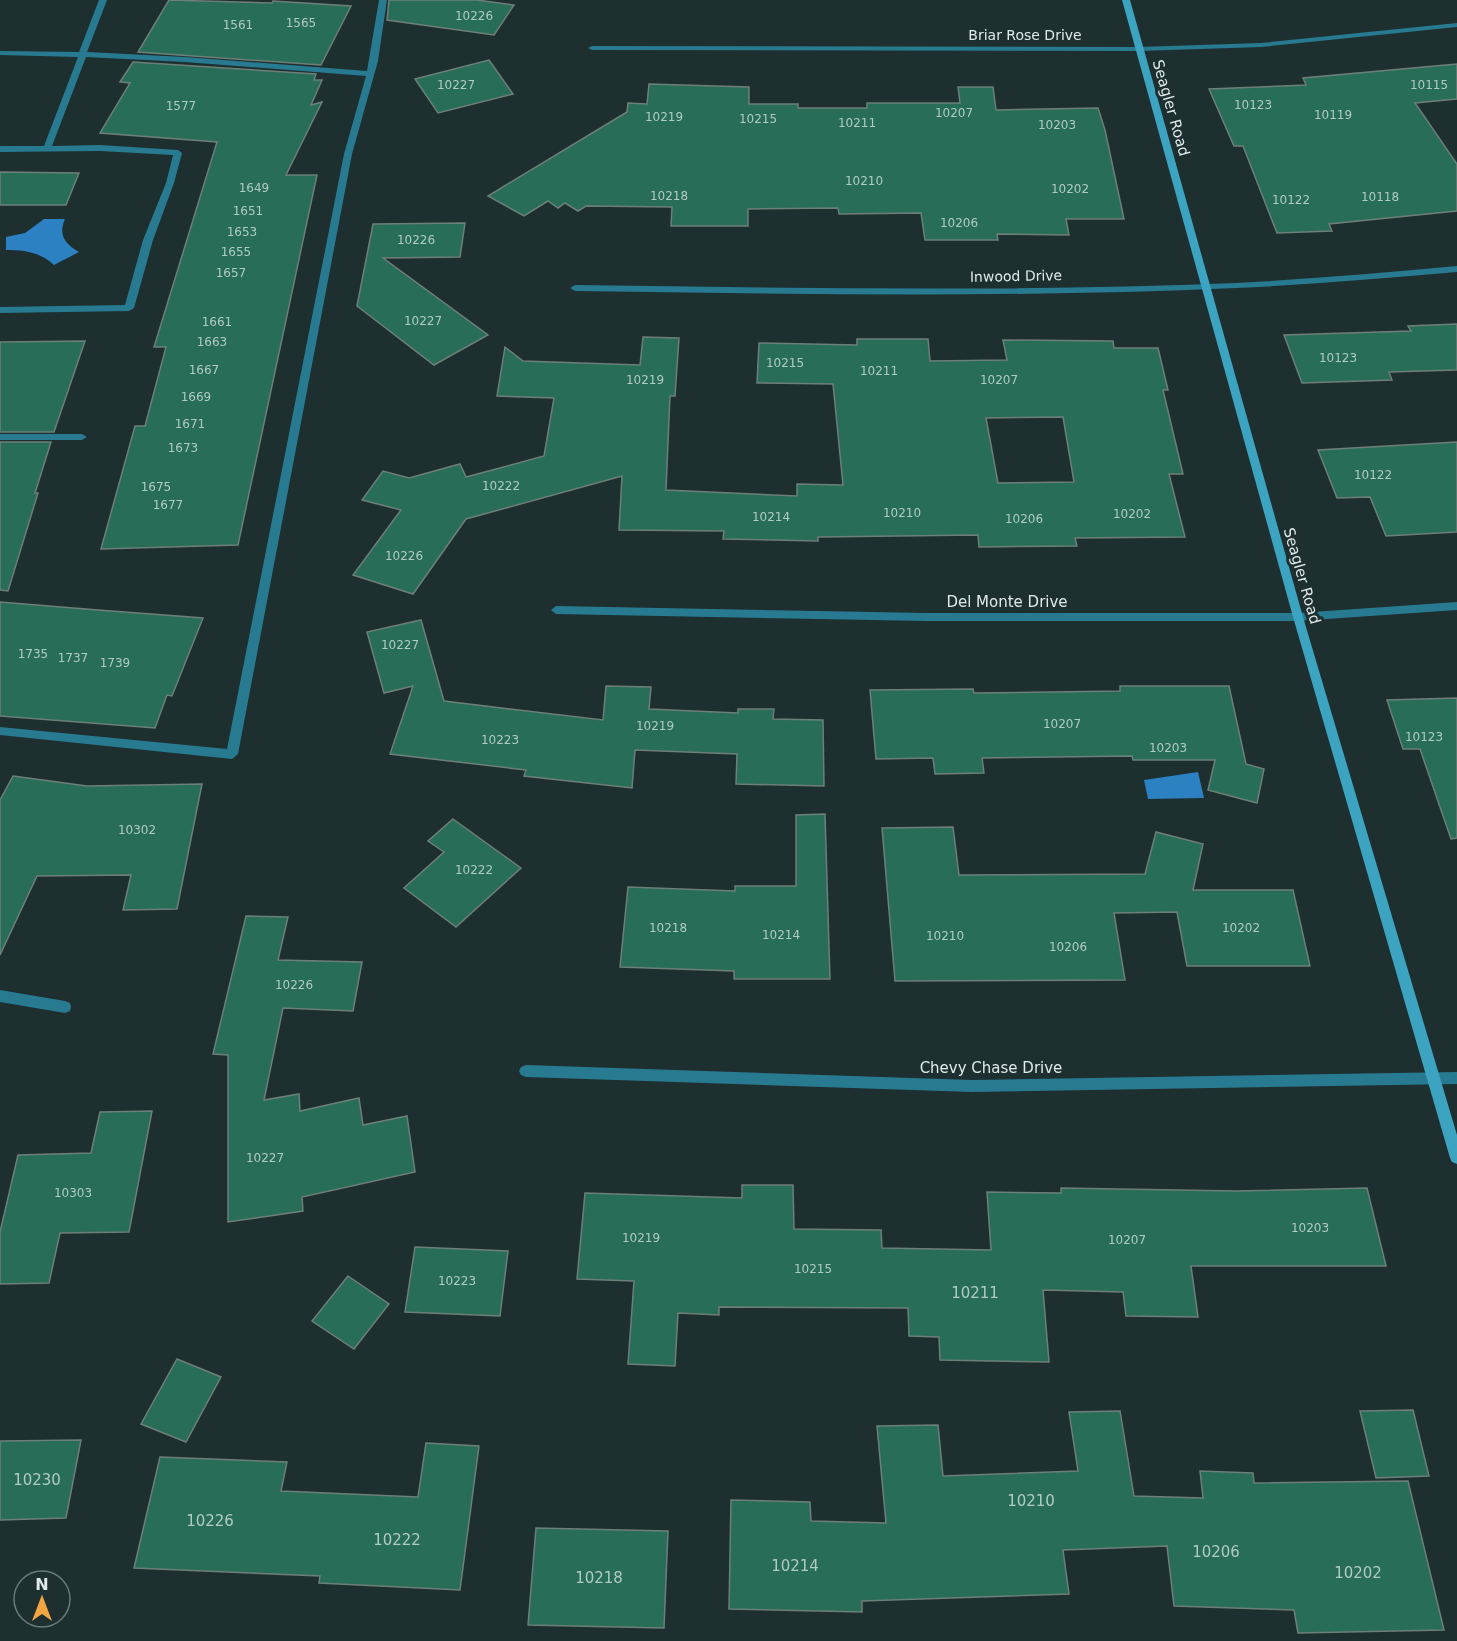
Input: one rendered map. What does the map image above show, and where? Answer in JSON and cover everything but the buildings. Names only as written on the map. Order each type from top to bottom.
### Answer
[{"type":"street","points":[[47,149],[103,0]]},
{"type":"street","points":[[0,731],[232,754],[348,154],[370,74],[383,0]]},
{"type":"street","name":"Seagler Road","points":[[1126,0],[1298,618],[1457,1158]]},
{"type":"street","name":"Briar Rose Drive","points":[[592,48],[1139,49],[1261,45],[1457,25]]},
{"type":"street","points":[[0,53],[83,54],[228,62],[370,74]]},
{"type":"street","points":[[0,149],[100,148],[178,153],[170,183],[148,240],[129,309],[0,310]]},
{"type":"street","name":"Inwood Drive","points":[[575,288],[885,291],[1206,288],[1391,276],[1457,269]]},
{"type":"street","points":[[0,437],[82,437]]},
{"type":"street","name":"Del Monte Drive","points":[[556,610],[927,618],[1298,618],[1457,606]]},
{"type":"street","points":[[0,996],[65,1007]]},
{"type":"street","name":"Chevy Chase Drive","points":[[526,1071],[972,1086],[1457,1078]]},
{"type":"water","points":[[44,219],[65,219],[62,230],[64,238],[79,252],[54,265],[32,253],[6,250],[6,237],[25,233]]},
{"type":"water","points":[[1198,772],[1204,798],[1148,799],[1144,780]]}]
